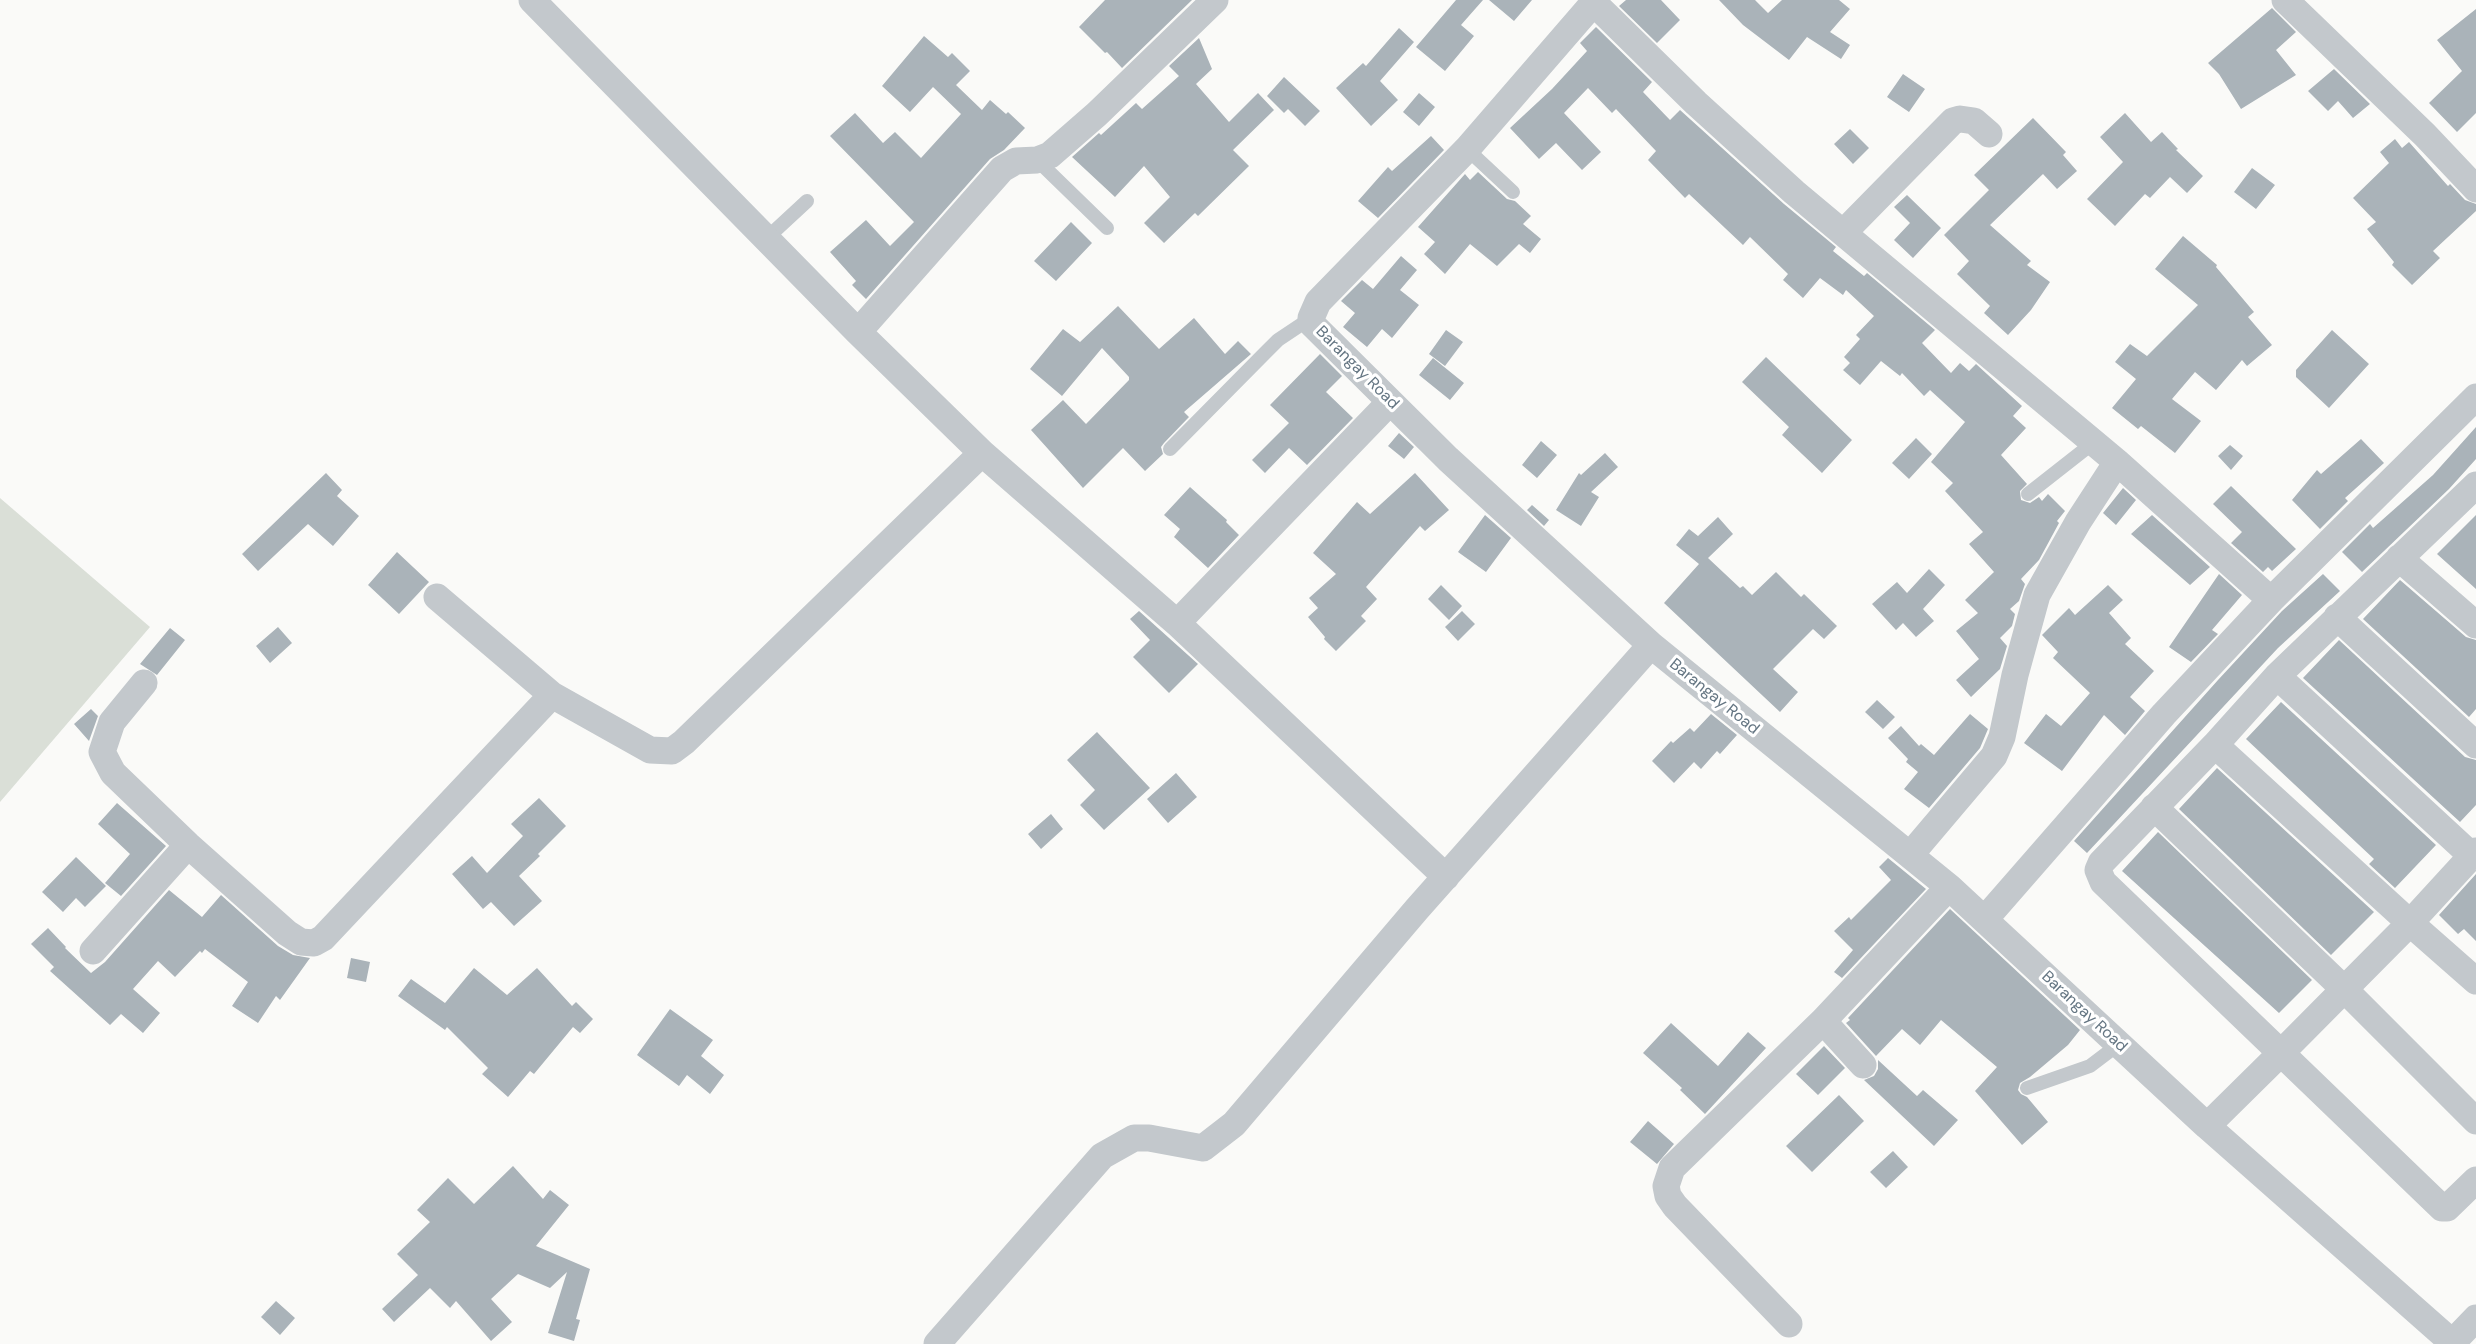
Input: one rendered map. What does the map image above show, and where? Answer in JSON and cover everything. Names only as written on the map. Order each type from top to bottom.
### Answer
[{"type":"street","points":[[532,0],[858,332],[982,453],[1176,623],[1446,877]]},
{"type":"street","points":[[858,332],[1002,170],[1016,161],[1037,160],[1050,155],[1097,114],[1215,0]]},
{"type":"street","points":[[2285,0],[2425,135],[2476,189]]},
{"type":"street","points":[[1595,1],[1704,110],[1794,192],[2117,462],[2271,600]]},
{"type":"street","name":"Barangay Road","points":[[1595,1],[1467,149],[1318,302],[1311,318],[1317,329],[1448,459],[1652,645],[1911,854],[1985,918],[2207,1126],[2453,1344]]},
{"type":"street","points":[[1844,232],[1953,122],[1960,119],[1974,121],[1989,134]]},
{"type":"street","points":[[1985,918],[2164,714],[2271,600],[2476,397]]},
{"type":"street","points":[[1176,623],[1390,402]]},
{"type":"street","points":[[437,597],[552,695],[650,750],[672,751],[684,742],[982,453]]},
{"type":"street","points":[[1911,854],[1994,756],[2002,737],[2017,665],[2037,595],[2078,522],[2117,462]]},
{"type":"street","points":[[2473,494],[2399,558],[2277,676],[2215,745],[2101,863],[2098,870],[2100,878],[2442,1208],[2447,1208],[2476,1180]]},
{"type":"street","points":[[2399,558],[2476,625]]},
{"type":"street","points":[[2337,617],[2476,745]]},
{"type":"street","points":[[937,1344],[1102,1156],[1134,1138],[1149,1138],[1203,1148],[1234,1124],[1446,877],[1652,645]]},
{"type":"street","points":[[2207,1126],[2345,990],[2474,853],[2277,676]]},
{"type":"street","points":[[144,683],[112,722],[102,752],[113,773],[188,845],[287,933],[301,942],[314,943],[323,938],[552,695]]},
{"type":"street","points":[[2215,745],[2476,981]]},
{"type":"street","points":[[2154,807],[2345,990],[2476,1121]]},
{"type":"street","points":[[93,951],[188,845]]},
{"type":"street","points":[[1789,1324],[1675,1206],[1668,1196],[1666,1186],[1672,1168],[1823,1021],[1949,887]]},
{"type":"street","points":[[1823,1021],[1863,1065]]},
{"type":"street","points":[[2453,1344],[2476,1318]]},
{"type":"lane","points":[[1467,149],[1513,192]]},
{"type":"lane","points":[[1037,160],[1107,228]]},
{"type":"lane","points":[[767,238],[807,201]]},
{"type":"lane","points":[[1170,449],[1264,354],[1285,335],[1311,318]]},
{"type":"lane","points":[[2028,494],[2093,442]]},
{"type":"lane","points":[[2027,1088],[2090,1066],[2120,1044]]},
{"type":"shaded area","points":[[0,498],[150,627],[0,802]]},
{"type":"building","points":[[1105,0],[1192,0],[1122,68],[1079,27]]},
{"type":"building","points":[[1456,0],[1483,0],[1461,25],[1474,36],[1445,71],[1416,47]]},
{"type":"building","points":[[1489,0],[1532,0],[1514,21]]},
{"type":"building","points":[[1626,0],[1661,0],[1680,20],[1657,43],[1619,6]]},
{"type":"building","points":[[1719,0],[1755,0],[1768,13],[1782,0],[1839,0],[1850,9],[1830,32],[1850,45],[1841,59],[1807,37],[1789,60],[1743,25]]},
{"type":"building","points":[[2272,8],[2296,32],[2276,50],[2296,75],[2241,109],[2219,74],[2208,63]]},
{"type":"building","points":[[2476,9],[2476,113],[2457,132],[2429,103],[2462,71],[2437,40]]},
{"type":"building","points":[[1596,27],[1652,82],[1643,92],[1670,120],[1680,110],[1784,204],[1836,247],[1833,251],[1864,276],[1867,273],[1935,330],[1922,343],[1951,373],[1960,363],[1969,371],[1976,364],[2022,406],[2013,416],[2026,428],[2001,455],[2027,484],[2020,491],[2021,500],[2030,503],[2039,497],[2042,501],[2048,494],[2065,511],[2057,521],[2059,523],[2039,560],[2021,579],[2025,584],[2019,601],[2010,609],[2015,614],[2012,626],[2000,638],[2007,646],[2000,669],[1971,697],[1956,680],[1979,659],[1956,631],[1978,613],[1965,600],[1994,572],[1969,544],[1983,532],[1945,491],[1953,483],[1931,462],[1965,422],[1930,390],[1924,396],[1902,373],[1900,376],[1881,361],[1860,385],[1843,370],[1850,363],[1844,357],[1860,339],[1856,335],[1874,316],[1846,290],[1843,295],[1820,278],[1803,298],[1783,280],[1788,274],[1750,237],[1743,245],[1689,194],[1685,198],[1648,160],[1656,151],[1616,109],[1612,113],[1588,88],[1564,113],[1601,152],[1582,170],[1556,143],[1539,159],[1510,128],[1552,89],[1587,51],[1580,43]]},
{"type":"building","points":[[1399,28],[1414,42],[1380,81],[1398,100],[1371,126],[1336,88],[1363,63],[1366,66]]},
{"type":"building","points":[[924,36],[948,57],[952,53],[970,71],[956,85],[982,110],[990,100],[1006,114],[1008,112],[1025,128],[1004,150],[990,159],[866,299],[852,285],[856,281],[830,252],[866,220],[890,246],[914,222],[830,136],[855,113],[883,143],[895,132],[921,158],[961,114],[933,87],[910,112],[882,86]]},
{"type":"building","points":[[1199,38],[1212,69],[1196,84],[1229,122],[1258,93],[1274,110],[1233,150],[1249,166],[1198,216],[1195,213],[1164,243],[1144,223],[1170,197],[1144,166],[1115,197],[1072,157],[1099,133],[1101,135],[1136,103],[1142,109],[1179,76],[1169,66]]},
{"type":"building","points":[[2334,69],[2370,104],[2353,118],[2338,101],[2328,111],[2308,91]]},
{"type":"building","points":[[1903,74],[1925,89],[1909,112],[1887,97]]},
{"type":"building","points":[[1284,77],[1320,111],[1305,126],[1288,109],[1284,113],[1267,96]]},
{"type":"building","points":[[1419,93],[1435,107],[1419,126],[1403,112]]},
{"type":"building","points":[[2125,113],[2151,142],[2162,132],[2178,149],[2176,150],[2203,176],[2187,193],[2170,177],[2150,198],[2145,194],[2115,226],[2087,199],[2123,162],[2100,137]]},
{"type":"building","points":[[2033,118],[2066,152],[2063,155],[2077,171],[2057,189],[2043,174],[1990,225],[2031,261],[2027,265],[2050,282],[2031,310],[2008,335],[1984,313],[1990,306],[1957,274],[1969,261],[1944,235],[1989,190],[1974,175]]},
{"type":"building","points":[[1850,129],[1869,148],[1853,164],[1834,144]]},
{"type":"building","points":[[1431,136],[1444,150],[1378,218],[1358,201],[1388,167],[1392,171]]},
{"type":"building","points":[[2395,139],[2402,148],[2409,142],[2448,186],[2450,184],[2465,200],[2476,204],[2476,211],[2433,251],[2440,258],[2412,285],[2392,265],[2394,262],[2367,229],[2376,222],[2353,198],[2389,163],[2380,152]]},
{"type":"building","points":[[2252,168],[2275,185],[2256,209],[2234,192]]},
{"type":"building","points":[[1478,172],[1507,199],[1515,201],[1531,216],[1523,224],[1541,239],[1530,253],[1519,244],[1497,266],[1470,244],[1445,274],[1424,254],[1435,242],[1418,227],[1465,174],[1470,180]]},
{"type":"building","points":[[1907,195],[1941,228],[1913,258],[1894,240],[1910,223],[1894,207]]},
{"type":"building","points":[[1071,222],[1092,243],[1056,281],[1034,261]]},
{"type":"building","points":[[2183,236],[2217,265],[2216,267],[2254,312],[2248,317],[2272,345],[2247,366],[2242,360],[2216,390],[2195,372],[2172,399],[2201,421],[2175,453],[2141,426],[2138,429],[2112,408],[2136,379],[2115,362],[2130,344],[2147,356],[2198,305],[2155,269]]},
{"type":"building","points":[[1401,256],[1417,270],[1400,290],[1419,305],[1392,338],[1382,329],[1367,347],[1343,327],[1355,313],[1341,301],[1362,280],[1373,289]]},
{"type":"building","points":[[1118,306],[1159,349],[1194,318],[1225,354],[1238,341],[1251,354],[1184,412],[1189,417],[1161,447],[1163,454],[1145,471],[1123,448],[1083,488],[1031,430],[1063,400],[1086,424],[1129,380],[1129,377],[1102,348],[1062,396],[1030,369],[1063,329],[1080,342]]},
{"type":"building","points":[[1446,330],[1463,342],[1445,366],[1429,354]]},
{"type":"building","points":[[2332,330],[2369,364],[2329,408],[2296,377],[2296,370]]},
{"type":"building","points":[[1320,354],[1342,376],[1326,392],[1353,418],[1307,465],[1289,448],[1265,473],[1252,460],[1289,423],[1270,405]]},
{"type":"building","points":[[1766,357],[1852,440],[1822,473],[1782,435],[1789,427],[1742,382]]},
{"type":"building","points":[[1433,358],[1464,383],[1450,400],[1419,375]]},
{"type":"building","points":[[2476,427],[2476,459],[2449,489],[2362,572],[2342,552],[2370,524],[2373,528],[2433,475]]},
{"type":"building","points":[[1399,433],[1414,447],[1404,459],[1388,446]]},
{"type":"building","points":[[1916,438],[1932,454],[1909,479],[1892,463]]},
{"type":"building","points":[[2361,439],[2384,463],[2345,498],[2348,501],[2320,529],[2292,500],[2317,470],[2321,474]]},
{"type":"building","points":[[1541,441],[1557,455],[1537,478],[1522,465]]},
{"type":"building","points":[[2230,445],[2243,456],[2231,470],[2218,456]]},
{"type":"building","points":[[1605,453],[1618,467],[1591,492],[1599,497],[1581,526],[1556,510],[1579,473],[1581,475]]},
{"type":"building","points":[[326,473],[342,490],[337,496],[359,516],[333,546],[308,524],[258,571],[242,554]]},
{"type":"building","points":[[1415,473],[1449,510],[1425,531],[1420,526],[1366,587],[1377,599],[1361,616],[1366,621],[1336,651],[1308,617],[1318,608],[1309,598],[1336,574],[1313,553],[1357,502],[1370,514]]},
{"type":"building","points":[[2231,486],[2296,549],[2272,571],[2268,567],[2263,572],[2231,543],[2242,532],[2213,504]]},
{"type":"building","points":[[1190,487],[1227,520],[1226,522],[1239,535],[1208,568],[1174,537],[1180,529],[1164,515]]},
{"type":"building","points":[[2123,488],[2136,500],[2116,525],[2103,513]]},
{"type":"building","points":[[1532,505],[1549,520],[1544,526],[1527,510]]},
{"type":"building","points":[[1485,515],[1511,538],[1486,572],[1458,552]]},
{"type":"building","points":[[2152,515],[2210,567],[2190,585],[2131,534]]},
{"type":"building","points":[[2476,515],[2476,589],[2437,554]]},
{"type":"building","points":[[1718,517],[1733,534],[1708,558],[1740,588],[1743,586],[1752,595],[1776,572],[1801,597],[1804,594],[1837,626],[1824,639],[1813,629],[1773,669],[1798,692],[1780,712],[1664,603],[1699,564],[1676,545],[1689,529],[1698,536]]},
{"type":"building","points":[[397,552],[429,582],[399,614],[368,585]]},
{"type":"building","points":[[1929,569],[1945,585],[1923,609],[1934,621],[1916,637],[1903,623],[1896,630],[1872,604],[1897,582],[1907,593]]},
{"type":"building","points":[[2219,574],[2242,595],[2212,630],[2218,634],[2191,662],[2169,647]]},
{"type":"building","points":[[2323,574],[2340,591],[2278,648],[2087,853],[2074,841],[2282,611]]},
{"type":"building","points":[[2400,580],[2466,637],[2476,640],[2476,709],[2469,717],[2363,619]]},
{"type":"building","points":[[1441,585],[1462,606],[1449,620],[1428,599]]},
{"type":"building","points":[[2108,585],[2123,600],[2109,613],[2131,638],[2125,644],[2154,671],[2130,697],[2145,711],[2125,735],[2104,715],[2062,771],[2024,743],[2046,714],[2061,726],[2090,693],[2053,658],[2058,652],[2042,635],[2069,608],[2075,615]]},
{"type":"building","points":[[1139,611],[1198,664],[1169,693],[1133,657],[1150,640],[1130,619]]},
{"type":"building","points":[[1462,611],[1475,624],[1458,641],[1445,627]]},
{"type":"building","points":[[278,627],[292,643],[270,663],[256,646]]},
{"type":"building","points":[[170,628],[185,640],[157,675],[140,664]]},
{"type":"building","points":[[2339,640],[2465,757],[2476,760],[2476,805],[2460,822],[2303,678]]},
{"type":"building","points":[[1877,700],[1895,717],[1883,729],[1865,712]]},
{"type":"building","points":[[2281,702],[2436,845],[2395,888],[2369,864],[2374,859],[2246,739]]},
{"type":"building","points":[[91,709],[98,716],[89,741],[74,724]]},
{"type":"building","points":[[1711,714],[1737,735],[1720,754],[1717,751],[1701,769],[1694,762],[1674,783],[1652,761],[1671,741],[1673,743],[1690,728],[1694,732]]},
{"type":"building","points":[[1970,714],[1988,729],[1980,748],[1929,808],[1904,789],[1918,772],[1906,762],[1908,759],[1888,738],[1901,726],[1919,746],[1921,744],[1934,755]]},
{"type":"building","points":[[1097,732],[1150,788],[1104,830],[1080,805],[1095,790],[1067,760]]},
{"type":"building","points":[[2217,768],[2374,912],[2331,955],[2179,809]]},
{"type":"building","points":[[1176,773],[1197,797],[1168,823],[1147,799]]},
{"type":"building","points":[[539,798],[566,826],[519,876],[542,901],[514,926],[491,902],[483,909],[452,874],[472,856],[487,873],[523,836],[511,824]]},
{"type":"building","points":[[117,803],[166,846],[121,896],[105,883],[130,854],[98,824]]},
{"type":"building","points":[[1051,814],[1063,829],[1041,849],[1028,834]]},
{"type":"building","points":[[2158,832],[2312,980],[2279,1013],[2122,871]]},
{"type":"building","points":[[76,857],[106,886],[85,907],[76,898],[63,912],[42,892]]},
{"type":"building","points":[[1888,858],[1926,889],[1842,978],[1834,972],[1853,950],[1834,931],[1849,917],[1851,920],[1891,880],[1879,867]]},
{"type":"building","points":[[2476,874],[2476,941],[2464,929],[2458,934],[2439,915]]},
{"type":"building","points":[[169,890],[202,917],[221,895],[278,946],[293,955],[310,958],[280,1000],[276,996],[258,1023],[232,1006],[248,982],[205,949],[202,953],[200,951],[175,977],[158,961],[133,989],[160,1013],[143,1033],[121,1014],[110,1025],[50,971],[54,967],[31,944],[48,928],[91,973],[105,962]]},
{"type":"building","points":[[1950,909],[2080,1030],[2068,1045],[2020,1083],[2018,1090],[2048,1122],[2022,1145],[1975,1091],[1997,1067],[1941,1020],[1920,1045],[1902,1029],[1876,1056],[1846,1023],[1850,1020],[1848,1018]]},
{"type":"building","points":[[351,958],[370,962],[366,982],[347,978]]},
{"type":"building","points":[[474,968],[507,995],[537,968],[572,1006],[576,1002],[593,1019],[580,1033],[573,1027],[534,1074],[530,1071],[508,1097],[482,1074],[488,1068],[447,1027],[445,1030],[398,996],[411,979],[445,1003]]},
{"type":"building","points":[[670,1009],[713,1040],[701,1056],[724,1075],[710,1094],[687,1075],[679,1086],[637,1055]]},
{"type":"building","points":[[1671,1023],[1718,1066],[1748,1032],[1766,1048],[1705,1114],[1680,1090],[1682,1088],[1643,1053]]},
{"type":"building","points":[[1824,1046],[1845,1068],[1818,1095],[1796,1074]]},
{"type":"building","points":[[1878,1060],[1917,1096],[1923,1090],[1958,1120],[1934,1146],[1864,1080],[1874,1076],[1878,1069]]},
{"type":"building","points":[[1839,1095],[1864,1121],[1812,1172],[1786,1146]]},
{"type":"building","points":[[1648,1121],[1674,1144],[1657,1164],[1630,1142]]},
{"type":"building","points":[[1893,1151],[1908,1167],[1886,1188],[1870,1172]]},
{"type":"building","points":[[513,1166],[543,1199],[550,1190],[569,1205],[536,1246],[590,1269],[576,1319],[580,1320],[574,1341],[548,1333],[567,1272],[550,1288],[518,1274],[491,1299],[512,1322],[491,1341],[456,1301],[450,1308],[430,1288],[394,1322],[382,1309],[418,1275],[397,1254],[430,1222],[417,1210],[448,1178],[474,1204]]},
{"type":"building","points":[[276,1301],[295,1318],[280,1335],[261,1317]]}]
